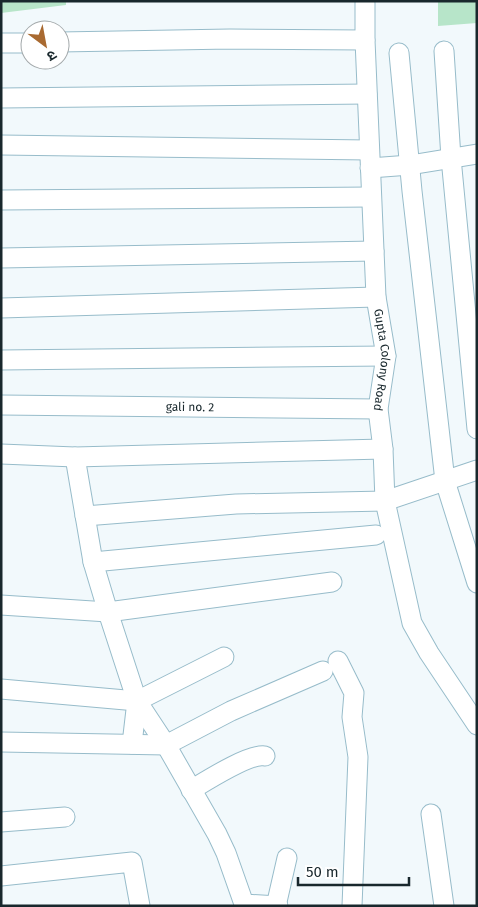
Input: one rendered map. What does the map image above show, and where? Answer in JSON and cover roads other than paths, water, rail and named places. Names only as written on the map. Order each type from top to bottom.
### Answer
[{"type":"street","name":"Gupta Colony Road","points":[[365,3],[376,297],[386,356],[378,409],[383,449],[385,501],[412,623],[429,653],[477,725]]},
{"type":"street","points":[[70,42],[365,40]]},
{"type":"street","points":[[1,43],[20,43]]},
{"type":"street","points":[[444,51],[451,158],[477,429]]},
{"type":"street","points":[[399,53],[445,481],[477,583]]},
{"type":"street","points":[[1,98],[367,94]]},
{"type":"street","points":[[1,145],[370,159],[410,165],[477,154]]},
{"type":"street","points":[[1,200],[371,197]]},
{"type":"street","points":[[1,258],[374,251]]},
{"type":"street","points":[[1,308],[376,297]]},
{"type":"street","points":[[1,360],[386,356]]},
{"type":"street","name":"gali no. 2","points":[[1,405],[378,409]]},
{"type":"street","points":[[1,454],[75,458],[383,449]]},
{"type":"street","points":[[75,458],[94,562],[137,701],[166,745],[210,820],[226,853],[238,905],[276,906],[287,858]]},
{"type":"street","points":[[85,516],[236,504],[385,501],[477,470]]},
{"type":"street","points":[[94,562],[376,535]]},
{"type":"street","points":[[1,605],[108,612],[332,582]]},
{"type":"street","points":[[1,689],[137,701],[224,657]]},
{"type":"street","points":[[1,742],[166,745],[231,711],[330,666],[354,693],[352,717],[358,757],[352,906]]},
{"type":"street","points":[[132,744],[137,701]]},
{"type":"street","points":[[191,790],[248,758],[260,755],[265,756]]},
{"type":"street","points":[[431,814],[444,906]]},
{"type":"street","points":[[1,822],[64,817]]},
{"type":"street","points":[[1,876],[132,862],[140,906]]}]
